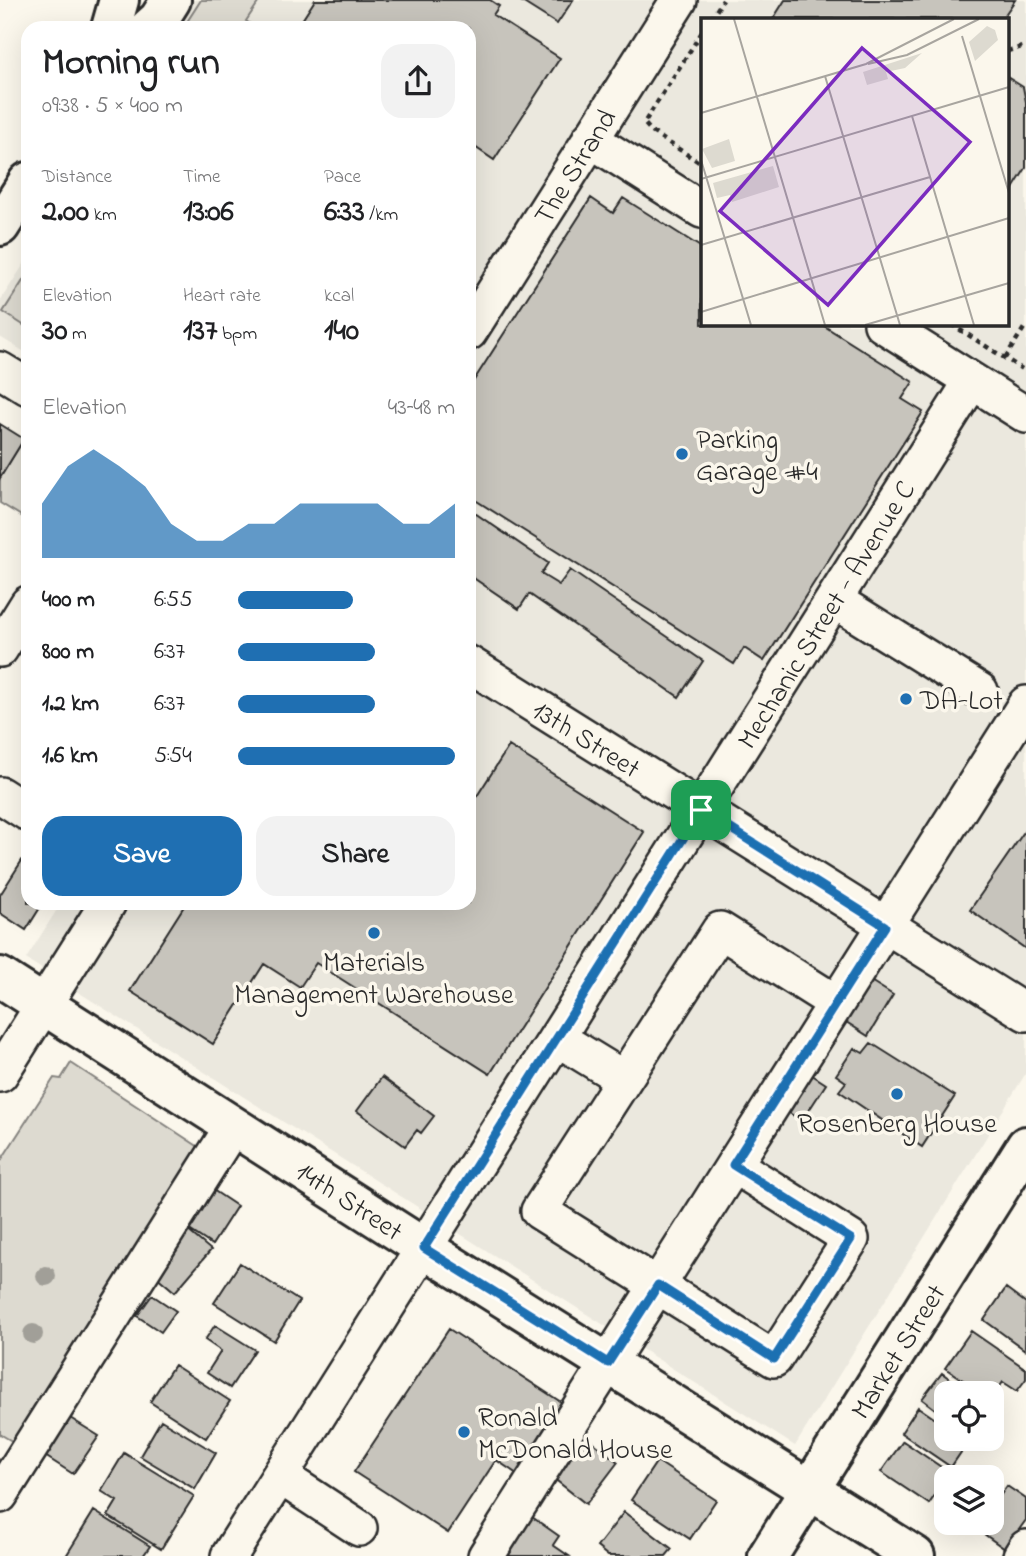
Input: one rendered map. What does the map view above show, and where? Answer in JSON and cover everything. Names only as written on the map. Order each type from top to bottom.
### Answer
[{"type":"main road","points":[[113,21],[118,0]]},
{"type":"main road","points":[[157,21],[171,0]]},
{"type":"main road","points":[[0,226],[21,193]]},
{"type":"main road","name":"14th Street","points":[[0,977],[424,1248],[915,1556]]},
{"type":"main road","name":"Market Street","points":[[768,1556],[1026,1146]]},
{"type":"street","name":"The Strand","points":[[476,321],[679,0]]},
{"type":"street","points":[[590,139],[701,209]]},
{"type":"street","points":[[885,326],[1026,415]]},
{"type":"street","points":[[0,369],[21,382]]},
{"type":"street","name":"Mechanic Street - Avenue C","points":[[229,1556],[972,381]]},
{"type":"street","points":[[834,600],[980,691]]},
{"type":"street","points":[[0,649],[21,615]]},
{"type":"street","name":"13th Street","points":[[476,668],[1026,1013]]},
{"type":"street","points":[[486,1556],[1026,704]]},
{"type":"street","points":[[982,773],[1026,747]]},
{"type":"street","points":[[0,795],[21,808]]},
{"type":"street","points":[[0,1074],[104,910]]},
{"type":"street","points":[[733,1165],[851,1239],[774,1359],[539,1211],[720,930],[836,1003]]},
{"type":"street","points":[[557,1038],[624,1079]]},
{"type":"street","points":[[0,1495],[233,1126]]},
{"type":"street","points":[[280,1476],[359,1528]]},
{"type":"street","points":[[1021,1556],[1026,1548]]},
{"type":"path","points":[[711,18],[723,0]]},
{"type":"path","points":[[701,34],[644,123],[652,132],[701,163]]},
{"type":"path","points":[[1009,50],[1026,46]]},
{"type":"path","points":[[1005,358],[1026,325]]},
{"type":"path","points":[[954,326],[1022,369]]},
{"type":"shaded area","points":[[191,0],[1026,0],[1026,1073],[795,1446],[26,959],[57,910],[476,910],[476,21],[178,21]]},
{"type":"shaded area","points":[[201,0],[260,0],[246,21],[188,21]]},
{"type":"shaded area","points":[[21,269],[21,350],[0,337],[0,301]]},
{"type":"shaded area","points":[[21,284],[21,324],[3,312]]},
{"type":"shaded area","points":[[21,444],[21,516],[0,503],[0,478]]},
{"type":"shaded area","points":[[71,1063],[205,1151],[22,1447],[0,1434],[0,1162],[54,1078],[61,1079]]},
{"type":"building","points":[[315,0],[490,0],[499,6],[493,15],[560,58],[494,160],[476,148],[476,21],[302,21]]},
{"type":"building","points":[[519,0],[573,0],[557,24]]},
{"type":"building","points":[[785,0],[1015,0],[1003,18],[774,18]]},
{"type":"building","points":[[1009,78],[1023,87],[1026,102],[1026,168],[1009,195]]},
{"type":"building","name":"Parking Garage #4","points":[[591,198],[613,213],[623,198],[701,247],[701,326],[824,326],[913,382],[902,399],[923,412],[764,661],[744,648],[734,664],[476,500],[476,377]]},
{"type":"building","points":[[0,424],[21,437],[21,444],[0,478]]},
{"type":"building","points":[[476,514],[548,563],[541,574],[559,585],[570,570],[703,661],[679,697],[529,594],[519,609],[476,580]]},
{"type":"building","name":"Materials Management Warehouse","points":[[509,746],[644,832],[490,1074],[316,963],[300,987],[264,964],[213,1044],[130,991],[182,910],[476,910],[477,796]]},
{"type":"building","points":[[1026,829],[1026,949],[970,910]]},
{"type":"building","points":[[21,862],[21,910],[39,910],[26,930],[0,913],[0,895]]},
{"type":"building","points":[[866,978],[893,995],[868,1036],[840,1018]]},
{"type":"building","name":"Rosenberg House","points":[[871,1043],[955,1096],[922,1147],[839,1091],[846,1082],[836,1075],[854,1048],[863,1053]]},
{"type":"building","points":[[806,1071],[826,1084],[802,1121],[783,1109]]},
{"type":"building","points":[[382,1077],[434,1116],[421,1133],[417,1130],[405,1146],[357,1111]]},
{"type":"building","points":[[210,1188],[237,1206],[212,1245],[185,1227]]},
{"type":"building","points":[[186,1229],[211,1250],[175,1292],[150,1271]]},
{"type":"building","points":[[240,1263],[299,1301],[274,1341],[214,1303]]},
{"type":"building","points":[[1006,1288],[1026,1303],[1025,1350],[984,1320]]},
{"type":"building","points":[[152,1295],[176,1311],[161,1332],[137,1316]]},
{"type":"building","points":[[215,1325],[255,1350],[230,1388],[207,1373],[221,1351],[205,1340]]},
{"type":"building","name":"Ronald McDonald House","points":[[449,1329],[564,1404],[520,1476],[496,1460],[448,1533],[354,1472]]},
{"type":"building","points":[[971,1331],[1026,1369],[1026,1379],[1017,1391],[1004,1381],[964,1381],[945,1368]]},
{"type":"building","points":[[174,1365],[230,1401],[206,1438],[150,1402]]},
{"type":"building","points":[[942,1373],[953,1381],[936,1381]]},
{"type":"building","points":[[934,1383],[934,1408],[922,1399]]},
{"type":"building","points":[[918,1407],[934,1418],[934,1451],[962,1451],[952,1465],[948,1465],[901,1433]]},
{"type":"building","points":[[70,1418],[99,1436],[73,1474],[45,1456]]},
{"type":"building","points":[[161,1420],[216,1453],[195,1489],[140,1456]]},
{"type":"building","points":[[585,1436],[618,1462],[586,1504],[552,1477]]},
{"type":"building","points":[[903,1441],[938,1465],[934,1465],[934,1497],[929,1504],[881,1472]]},
{"type":"building","points":[[124,1453],[194,1496],[161,1549],[108,1516],[117,1501],[101,1491]]},
{"type":"building","points":[[657,1461],[716,1500],[690,1539],[631,1500]]},
{"type":"building","points":[[1007,1486],[1026,1499],[1026,1520],[1005,1549],[985,1535],[1004,1535],[1004,1490]]},
{"type":"building","points":[[94,1511],[150,1546],[143,1556],[66,1556]]},
{"type":"building","points":[[624,1512],[672,1549],[666,1556],[608,1556],[597,1547]]},
{"type":"building","points":[[532,1517],[559,1536],[553,1545],[569,1556],[504,1556]]},
{"type":"place","name":"Parking Garage #4","points":[[682,454]]},
{"type":"place","name":"DA-Lot","points":[[906,699]]},
{"type":"place","name":"Materials Management Warehouse","points":[[374,933]]},
{"type":"place","name":"Rosenberg House","points":[[897,1094]]},
{"type":"place","name":"Ronald McDonald House","points":[[464,1432]]},
{"type":"route","points":[[701,810],[885,926],[733,1165],[851,1239],[774,1359],[658,1285],[608,1363],[424,1248],[701,810]]}]
